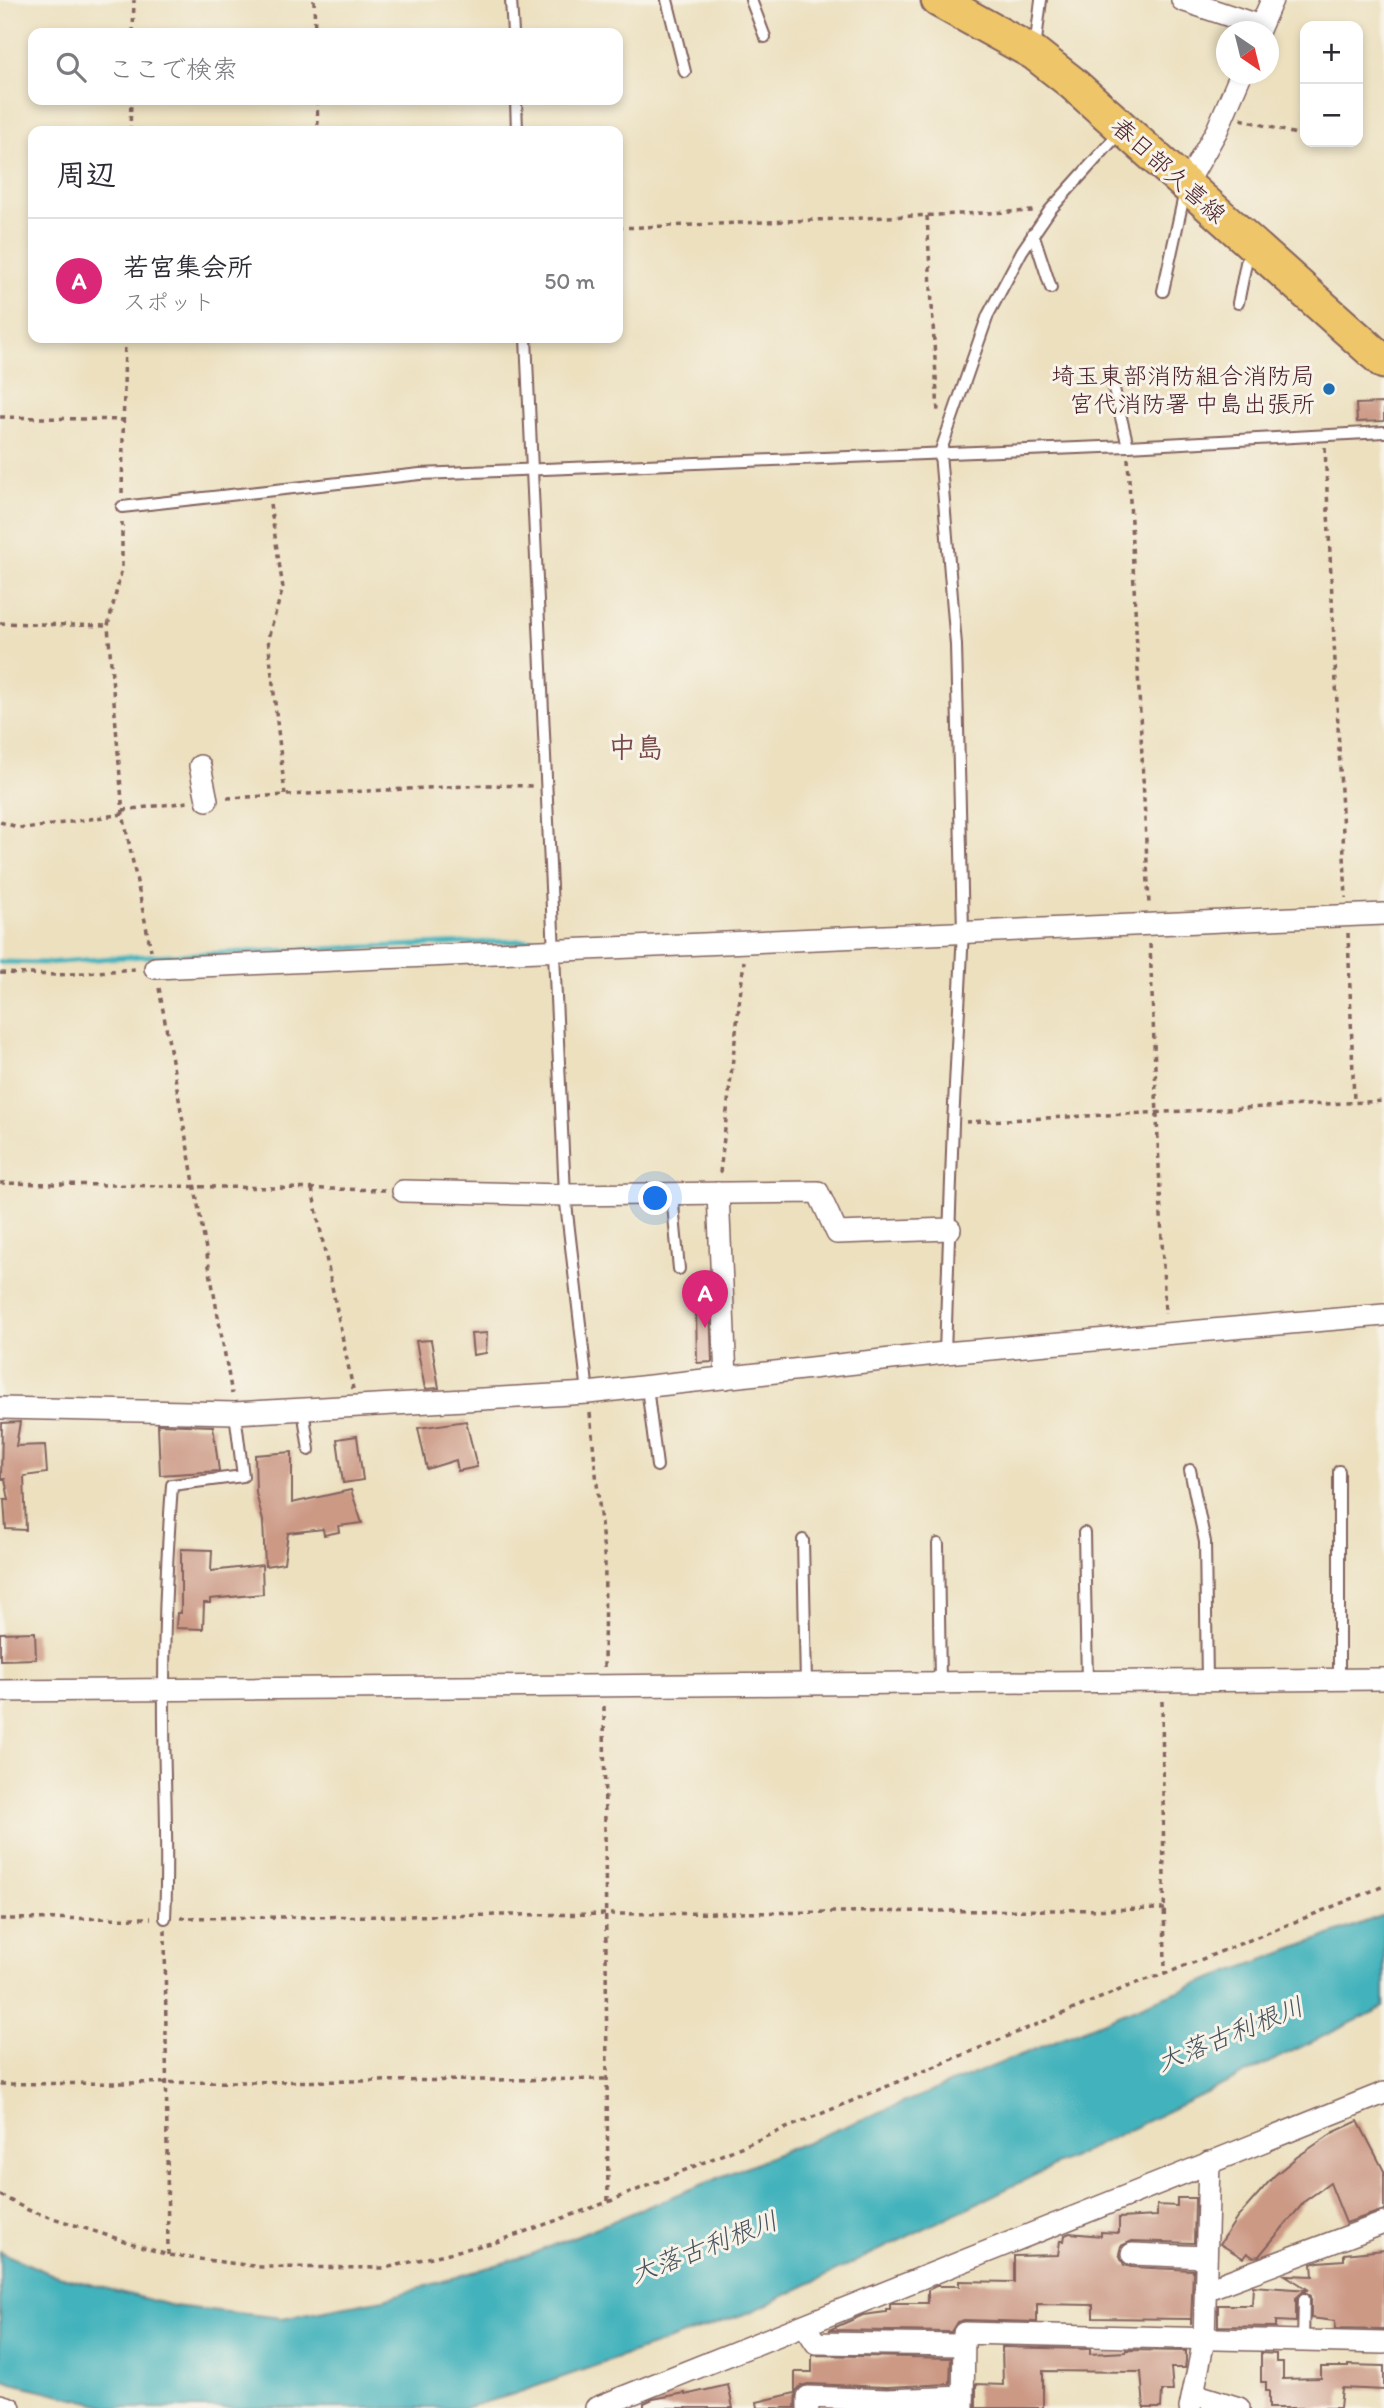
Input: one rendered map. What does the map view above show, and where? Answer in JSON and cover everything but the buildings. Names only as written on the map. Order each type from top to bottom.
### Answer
[{"type":"main road","name":"春日部久喜線","points":[[938,0],[1034,53],[1071,82],[1384,362]]},
{"type":"street","points":[[1182,0],[1238,21]]},
{"type":"street","points":[[1263,21],[1272,0]]},
{"type":"street","points":[[1186,185],[1237,84]]},
{"type":"street","points":[[200,766],[207,800]]},
{"type":"street","points":[[155,968],[1384,914]]},
{"type":"street","points":[[404,1191],[565,1195],[818,1192],[837,1233],[950,1229]]},
{"type":"street","points":[[718,1193],[726,1378]]},
{"type":"street","points":[[0,1408],[235,1413],[588,1394],[945,1353],[1384,1315]]},
{"type":"street","points":[[0,1691],[1384,1679]]},
{"type":"street","points":[[596,2408],[1384,2094]]},
{"type":"street","points":[[1209,2162],[1204,2340],[1192,2401],[1239,2408]]},
{"type":"street","points":[[1205,2290],[1384,2223]]},
{"type":"street","points":[[1132,2255],[1206,2257]]},
{"type":"street","points":[[805,2326],[816,2343],[964,2345]]},
{"type":"street","points":[[808,2408],[808,2398],[887,2404],[963,2402],[964,2333],[1384,2343]]},
{"type":"street","points":[[0,2404],[10,2408]]},
{"type":"lane","points":[[512,0],[513,28]]},
{"type":"lane","points":[[667,0],[685,72]]},
{"type":"lane","points":[[751,0],[765,37]]},
{"type":"lane","points":[[1034,53],[1041,0]]},
{"type":"lane","points":[[516,105],[517,126]]},
{"type":"lane","points":[[945,1353],[963,931],[956,645],[940,453],[988,315],[1033,233],[1122,129]]},
{"type":"lane","points":[[1163,291],[1186,185]]},
{"type":"lane","points":[[1033,233],[1051,288]]},
{"type":"lane","points":[[1238,303],[1245,263],[1254,246]]},
{"type":"lane","points":[[526,343],[565,1195],[588,1394]]},
{"type":"lane","points":[[1112,382],[1128,446]]},
{"type":"lane","points":[[122,507],[420,474],[1128,446],[1384,432]]},
{"type":"lane","points":[[673,1194],[679,1269]]},
{"type":"lane","points":[[647,1387],[657,1466]]},
{"type":"lane","points":[[303,1409],[309,1450]]},
{"type":"lane","points":[[165,1918],[168,1856],[164,1690],[172,1485],[243,1476],[235,1413]]},
{"type":"lane","points":[[1190,1470],[1205,1542],[1207,1681]]},
{"type":"lane","points":[[1339,1471],[1339,1679]]},
{"type":"lane","points":[[1084,1533],[1087,1682]]},
{"type":"lane","points":[[803,1540],[806,1684]]},
{"type":"lane","points":[[938,1544],[940,1683]]},
{"type":"lane","points":[[1303,2341],[1304,2299]]},
{"type":"path","points":[[133,28],[134,0]]},
{"type":"path","points":[[314,0],[315,28]]},
{"type":"path","points":[[130,126],[131,105]]},
{"type":"path","points":[[317,105],[318,126]]},
{"type":"path","points":[[1224,114],[1300,135]]},
{"type":"path","points":[[623,228],[1050,211]]},
{"type":"path","points":[[927,216],[940,453]]},
{"type":"path","points":[[125,343],[122,568],[107,626],[123,814],[155,968],[235,1413]]},
{"type":"path","points":[[0,417],[123,420]]},
{"type":"path","points":[[1324,435],[1354,1102]]},
{"type":"path","points":[[1128,446],[1166,1334]]},
{"type":"path","points":[[267,491],[283,588],[268,638],[285,795],[486,785],[546,786]]},
{"type":"path","points":[[0,623],[107,626]]},
{"type":"path","points":[[0,822],[25,829],[123,814]]},
{"type":"path","points":[[718,1193],[746,942]]},
{"type":"path","points":[[0,973],[58,975],[155,968]]},
{"type":"path","points":[[953,1123],[1384,1101]]},
{"type":"path","points":[[0,1183],[404,1191]]},
{"type":"path","points":[[312,1189],[356,1406]]},
{"type":"path","points":[[588,1394],[605,1564],[603,1686],[608,2202]]},
{"type":"path","points":[[1161,1681],[1166,1974]]},
{"type":"path","points":[[0,2195],[28,2210],[168,2255],[261,2267],[385,2268],[496,2242],[608,2202],[1139,1982],[1166,1974],[1384,1886]]},
{"type":"path","points":[[0,1919],[1165,1909]]},
{"type":"path","points":[[165,1918],[168,2255]]},
{"type":"path","points":[[0,2084],[608,2080]]},
{"type":"water","name":"大落古利根川","points":[[1384,1915],[1384,2007],[753,2311],[511,2395],[464,2408],[116,2408],[0,2378],[0,2252],[51,2274],[173,2306],[282,2318],[384,2299],[529,2255],[1163,1997]]},
{"type":"waterway","points":[[0,962],[46,963],[125,957],[615,937]]},
{"type":"place","name":"埼玉東部消防組合消防局 宮代消防署 中島出張所","points":[[1329,389]]},
{"type":"place","name":"若宮集会所","points":[[705,1328]]},
{"type":"district","name":"中島","points":[[636,747]]}]
